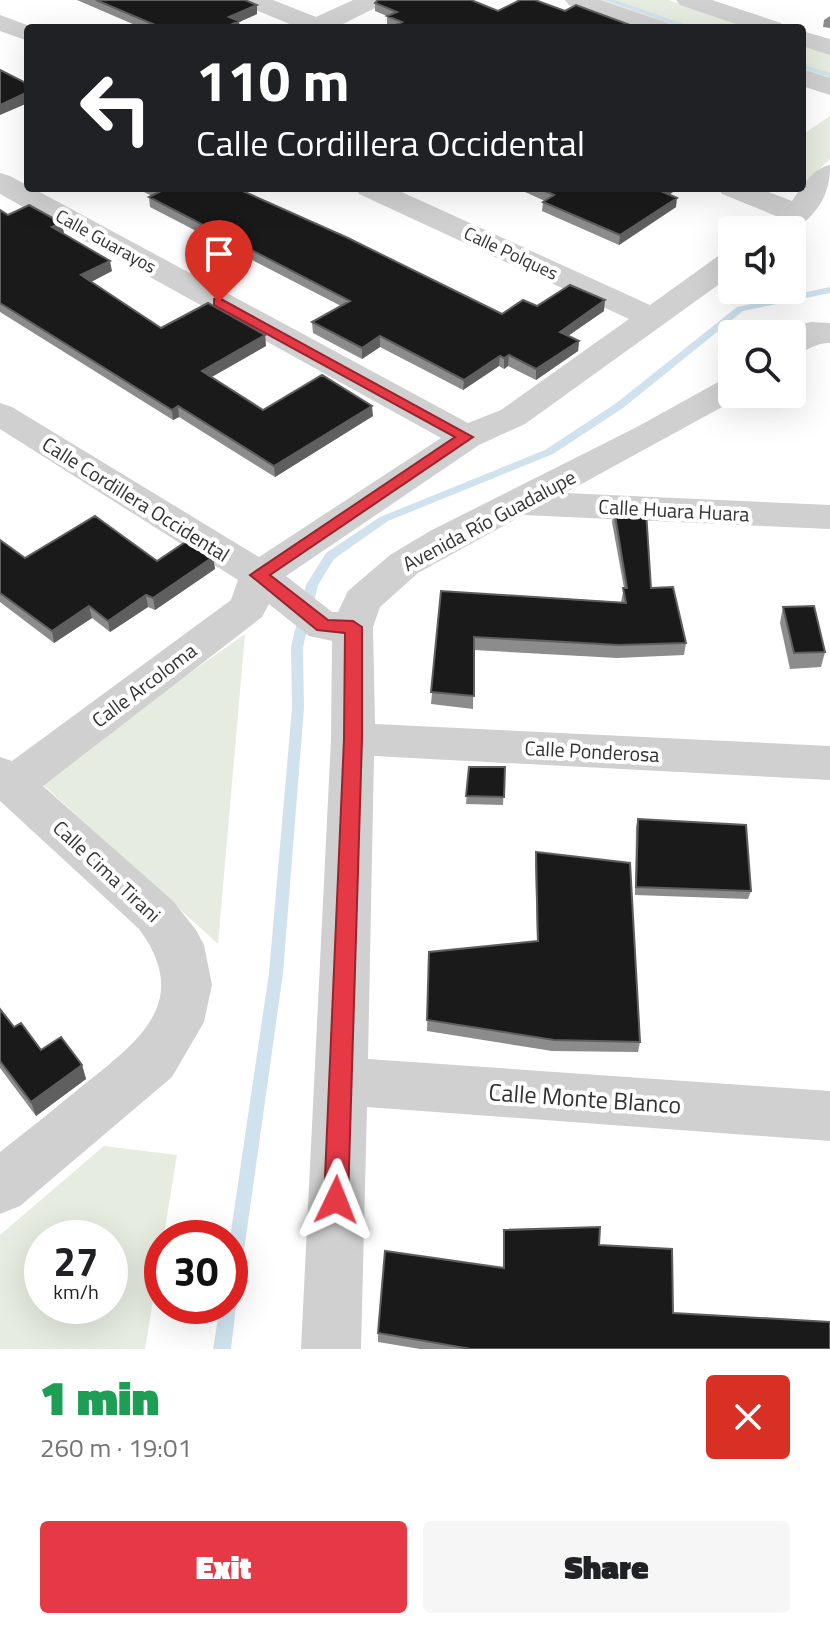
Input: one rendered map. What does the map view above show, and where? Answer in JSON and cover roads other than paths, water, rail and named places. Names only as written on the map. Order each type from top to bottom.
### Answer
[{"type":"street","points":[[252,0],[310,24]]},
{"type":"street","points":[[323,24],[373,0]]},
{"type":"street","points":[[577,0],[647,24]]},
{"type":"street","points":[[688,0],[760,24]]},
{"type":"street","points":[[0,22],[24,32]]},
{"type":"street","points":[[806,39],[830,47]]},
{"type":"street","points":[[806,78],[830,87]]},
{"type":"street","name":"Calle Guarayos","points":[[5,173],[24,184]]},
{"type":"street","points":[[792,216],[830,174]]},
{"type":"street","name":"Calle Guarayos","points":[[38,192],[466,437]]},
{"type":"street","name":"Calle Polques","points":[[378,192],[653,318]]},
{"type":"street","points":[[738,192],[777,216]]},
{"type":"street","points":[[274,588],[466,437],[513,417],[718,271]]},
{"type":"street","name":"Avenida Río Guadalupe","points":[[331,1349],[353,739],[338,627],[404,564],[718,396]]},
{"type":"street","name":"Calle Cordillera Occidental","points":[[0,414],[338,627]]},
{"type":"street","name":"Calle Huara Huara","points":[[518,503],[830,517]]},
{"type":"street","name":"Calle Arcoloma","points":[[6,779],[274,588]]},
{"type":"street","name":"Calle Ponderosa","points":[[353,739],[830,763]]},
{"type":"street","name":"Calle Cima Tirani","points":[[0,1187],[154,1060],[178,1022],[187,985],[179,945],[156,915],[6,779]]},
{"type":"street","name":"Calle Monte Blanco","points":[[339,1081],[830,1116]]},
{"type":"waterway","points":[[608,0],[679,24]]},
{"type":"waterway","points":[[806,67],[830,75]]},
{"type":"waterway","points":[[241,1220],[276,973],[298,708],[297,647],[312,585],[330,556],[384,519],[549,452],[619,406],[740,309],[830,290]]},
{"type":"waterway","points":[[222,1349],[225,1324]]}]
